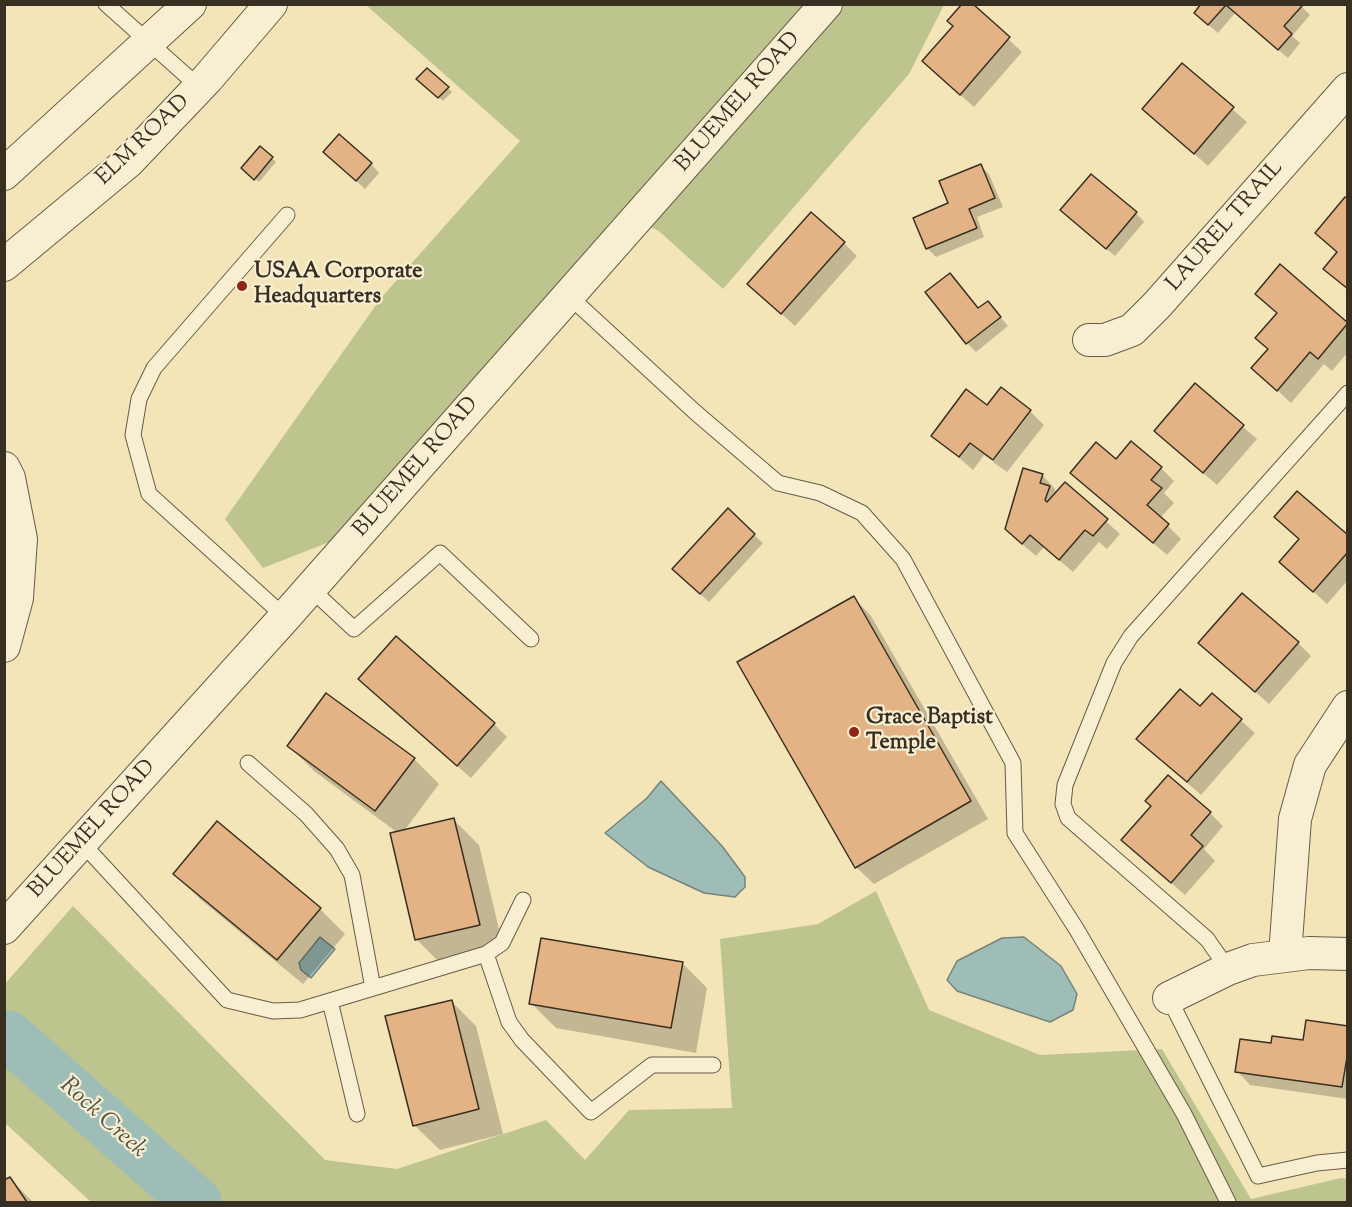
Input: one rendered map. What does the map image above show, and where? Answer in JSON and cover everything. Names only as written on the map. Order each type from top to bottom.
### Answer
[{"type":"street","points":[[4,174],[190,4]]},
{"type":"street","name":"ELM ROAD","points":[[4,265],[128,162],[199,87],[271,4]]},
{"type":"street","name":"BLUEMEL ROAD","points":[[4,928],[285,617],[826,4]]},
{"type":"street","name":"LAUREL TRAIL","points":[[1089,340],[1105,340],[1132,330],[1157,305],[1347,89]]},
{"type":"street","points":[[4,468],[9,478],[21,539],[17,598],[4,646]]},
{"type":"street","points":[[1285,955],[1295,819],[1310,765],[1347,707]]},
{"type":"street","points":[[1169,998],[1228,969],[1253,960],[1309,953],[1347,954]]},
{"type":"lane","points":[[106,4],[199,87]]},
{"type":"lane","points":[[285,617],[149,494],[133,435],[139,399],[154,368],[286,215]]},
{"type":"lane","points":[[569,296],[778,483],[820,493],[862,513],[903,559],[1013,764],[1015,833],[1077,930],[1179,1105],[1228,1203]]},
{"type":"lane","points":[[1228,969],[1207,939],[1068,818],[1063,804],[1065,785],[1114,663],[1131,636],[1347,393]]},
{"type":"lane","points":[[310,588],[354,629],[440,553],[531,639]]},
{"type":"lane","points":[[248,763],[306,814],[337,849],[352,875],[373,988]]},
{"type":"lane","points":[[81,843],[227,1000],[273,1011],[300,1010],[486,954],[502,943],[523,900]]},
{"type":"lane","points":[[486,954],[509,1022],[522,1040],[591,1112],[652,1065],[713,1065]]},
{"type":"lane","points":[[1169,998],[1258,1176],[1317,1163],[1347,1160]]},
{"type":"lane","points":[[330,1001],[357,1114]]},
{"type":"green space","points":[[366,5],[944,5],[909,74],[723,289],[660,232],[627,213],[332,541],[263,568],[225,519],[381,298],[520,141]]},
{"type":"green space","points":[[876,891],[929,1010],[1040,1055],[1162,1049],[1251,1199],[1341,1178],[1347,1179],[1347,1202],[91,1202],[5,1123],[4,985],[73,906],[325,1160],[397,1169],[546,1120],[585,1160],[629,1110],[732,1108],[720,939],[818,924]]},
{"type":"water","points":[[661,781],[722,846],[745,877],[745,887],[735,897],[704,893],[648,867],[605,833],[647,798]]},
{"type":"water","points":[[320,937],[335,949],[311,978],[301,970],[299,963]]},
{"type":"water","points":[[1024,937],[1061,966],[1077,994],[1073,1010],[1050,1022],[957,991],[947,980],[957,961],[1002,938]]},
{"type":"building","points":[[962,4],[973,4],[1010,37],[960,95],[922,61],[953,26],[947,21]]},
{"type":"building","points":[[1201,4],[1301,4],[1302,6],[1284,26],[1292,34],[1278,50],[1226,5],[1208,25],[1194,13]]},
{"type":"building","points":[[1182,63],[1234,107],[1194,154],[1142,109]]},
{"type":"building","points":[[427,68],[449,87],[438,98],[416,79]]},
{"type":"building","points":[[339,134],[372,163],[356,181],[323,152]]},
{"type":"building","points":[[260,146],[273,157],[254,180],[241,168]]},
{"type":"building","points":[[981,164],[995,198],[969,209],[977,228],[926,249],[913,218],[948,203],[939,181]]},
{"type":"building","points":[[1091,174],[1137,212],[1106,249],[1060,210]]},
{"type":"building","points":[[1345,197],[1348,199],[1348,289],[1323,269],[1337,252],[1315,233]]},
{"type":"building","points":[[811,212],[845,242],[781,314],[747,284]]},
{"type":"building","points":[[1280,264],[1348,323],[1318,359],[1310,352],[1277,391],[1251,368],[1268,349],[1255,338],[1277,313],[1255,294]]},
{"type":"building","points":[[950,273],[978,308],[988,301],[1001,317],[966,344],[925,292]]},
{"type":"building","points":[[1195,383],[1244,425],[1203,473],[1154,431]]},
{"type":"building","points":[[1001,387],[1031,410],[993,460],[970,443],[959,457],[931,436],[966,389],[987,405]]},
{"type":"building","points":[[1131,441],[1162,467],[1151,480],[1162,488],[1147,505],[1169,524],[1153,543],[1070,473],[1096,442],[1116,459]]},
{"type":"building","points":[[1023,468],[1043,474],[1040,483],[1050,486],[1045,500],[1047,502],[1065,482],[1108,519],[1093,536],[1085,530],[1059,560],[1030,535],[1022,544],[1005,529]]},
{"type":"building","points":[[1297,491],[1348,535],[1348,552],[1313,592],[1279,562],[1299,539],[1274,517]]},
{"type":"building","points":[[728,508],[755,534],[700,594],[672,569]]},
{"type":"building","points":[[1242,593],[1299,642],[1255,692],[1198,643]]},
{"type":"building","name":"Grace Baptist Temple","points":[[854,596],[971,801],[855,868],[737,662]]},
{"type":"building","points":[[396,636],[495,723],[457,766],[358,679]]},
{"type":"building","points":[[1180,689],[1200,706],[1212,693],[1242,719],[1187,782],[1136,739]]},
{"type":"building","points":[[326,693],[415,758],[375,811],[287,746]]},
{"type":"building","points":[[1168,775],[1211,812],[1191,835],[1203,846],[1171,883],[1121,840],[1151,806],[1145,801]]},
{"type":"building","points":[[454,818],[480,925],[415,940],[390,833]]},
{"type":"building","points":[[217,821],[321,908],[277,960],[173,874]]},
{"type":"building","points":[[541,938],[683,962],[671,1028],[529,1004]]},
{"type":"building","points":[[452,1000],[479,1109],[413,1126],[385,1016]]},
{"type":"building","points":[[1306,1020],[1348,1026],[1348,1051],[1342,1087],[1235,1072],[1240,1039],[1271,1043],[1272,1036],[1303,1040]]},
{"type":"building","points":[[10,1177],[27,1202],[4,1202],[4,1180]]},
{"type":"waterway","name":"Rock Creek","points":[[8,1036],[196,1202]]},
{"type":"place","name":"USAA Corporate Headquarters","points":[[242,286]]},
{"type":"place","name":"Grace Baptist Temple","points":[[854,732]]}]
